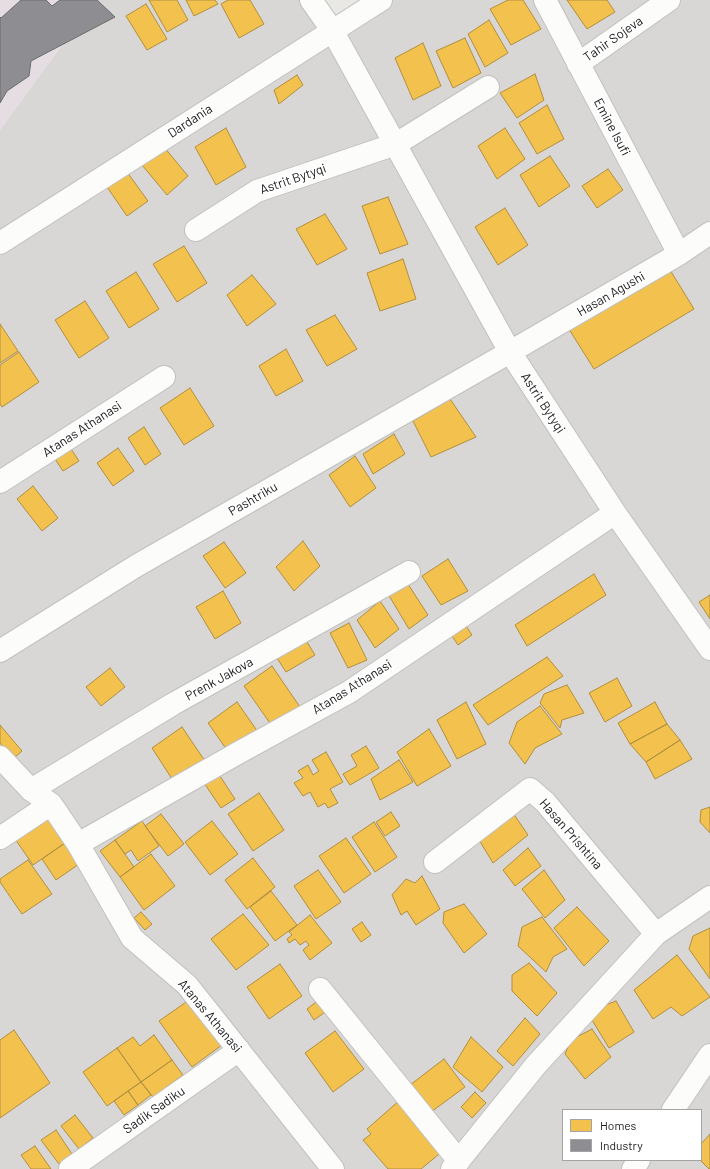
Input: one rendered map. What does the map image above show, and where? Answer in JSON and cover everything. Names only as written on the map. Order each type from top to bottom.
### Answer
[{"type":"street","name":"Astrit Bytyqi","points":[[311,0],[332,30],[510,352],[615,513],[710,649]]},
{"type":"street","name":"Dardania","points":[[0,243],[381,0]]},
{"type":"street","name":"Emine Isufi","points":[[545,0],[679,254]]},
{"type":"street","name":"Tahir Sojeva","points":[[578,64],[669,0]]},
{"type":"street","name":"Astrit Bytyqi","points":[[196,230],[257,191],[396,144],[488,87]]},
{"type":"street","name":"Hasan Agushi","points":[[510,352],[679,254],[710,233]]},
{"type":"street","name":"Pashtriku","points":[[0,651],[136,566],[510,352]]},
{"type":"street","name":"Atanas Athanasi","points":[[0,482],[164,377]]},
{"type":"street","name":"Atanas Athanasi","points":[[78,844],[231,756],[349,692],[615,513]]},
{"type":"street","name":"Prenk Jakova","points":[[31,790],[173,704],[409,572]]},
{"type":"street","name":"Atanas Athanasi","points":[[0,757],[31,790],[51,804],[78,844],[132,938],[187,984],[333,1169]]},
{"type":"street","name":"Hasan Prishtina","points":[[435,862],[530,789],[545,802],[656,934]]},
{"type":"street","points":[[0,838],[51,804]]},
{"type":"street","points":[[320,989],[455,1165],[536,1065],[656,934],[710,897]]},
{"type":"street","name":"Sadik Sadiku","points":[[70,1169],[239,1050]]},
{"type":"street","points":[[674,1109],[710,1055]]},
{"type":"shaded area","points":[[0,0],[95,0],[0,130]]},
{"type":"shaded area","points":[[95,0],[302,0],[326,34],[379,0],[710,0],[710,1169],[0,1169],[0,130]]},
{"type":"building: Homes","points":[[149,0],[177,0],[188,20],[167,32]]},
{"type":"building: Homes","points":[[186,0],[215,0],[218,4],[194,16]]},
{"type":"building: Homes","points":[[228,0],[250,0],[264,24],[239,38],[221,4]]},
{"type":"building: Homes","points":[[508,0],[523,0],[541,29],[511,45],[490,9]]},
{"type":"building: Homes","points":[[567,0],[607,0],[615,12],[587,29]]},
{"type":"building: Homes","points":[[146,4],[167,39],[147,50],[126,16]]},
{"type":"building: Homes","points":[[489,20],[508,53],[485,67],[468,34]]},
{"type":"building: Homes","points":[[465,38],[481,73],[453,88],[436,51]]},
{"type":"building: Homes","points":[[423,43],[441,86],[413,100],[395,58]]},
{"type":"building: Homes","points":[[535,74],[544,100],[517,118],[500,93]]},
{"type":"building: Homes","points":[[297,75],[303,85],[279,104],[274,90]]},
{"type":"building: Homes","points":[[547,105],[564,139],[537,154],[519,123]]},
{"type":"building: Homes","points":[[226,128],[246,167],[216,185],[195,147]]},
{"type":"building: Homes","points":[[505,128],[525,159],[497,179],[478,146]]},
{"type":"building: Homes","points":[[164,147],[188,176],[167,195],[142,165]]},
{"type":"building: Homes","points":[[550,156],[570,186],[539,207],[520,175]]},
{"type":"building: Homes","points":[[608,169],[623,190],[597,208],[582,186]]},
{"type":"building: Homes","points":[[127,172],[148,201],[127,216],[107,187]]},
{"type":"building: Homes","points":[[388,197],[408,244],[380,254],[362,206]]},
{"type":"building: Homes","points":[[505,208],[528,245],[498,265],[475,227]]},
{"type":"building: Homes","points":[[325,214],[347,249],[317,265],[296,229]]},
{"type":"building: Homes","points":[[184,246],[207,283],[177,302],[153,264]]},
{"type":"building: Homes","points":[[403,259],[416,299],[380,311],[367,273]]},
{"type":"building: Homes","points":[[667,265],[694,309],[594,369],[567,326]]},
{"type":"building: Homes","points":[[136,272],[159,309],[129,328],[106,291]]},
{"type":"building: Homes","points":[[252,275],[276,304],[247,326],[227,295]]},
{"type":"building: Homes","points":[[85,301],[109,338],[79,358],[55,320]]},
{"type":"building: Homes","points":[[335,315],[357,349],[327,366],[306,330]]},
{"type":"building: Homes","points":[[0,324],[18,351],[0,363]]},
{"type":"building: Homes","points":[[286,349],[303,381],[276,396],[259,366]]},
{"type":"building: Homes","points":[[19,352],[39,382],[2,407],[0,404],[0,365]]},
{"type":"building: Homes","points":[[190,388],[214,426],[184,445],[160,408]]},
{"type":"building: Homes","points":[[450,399],[476,437],[431,457],[413,421]]},
{"type":"building: Homes","points":[[144,427],[161,454],[145,465],[128,438]]},
{"type":"building: Homes","points":[[394,434],[405,454],[373,474],[363,454]]},
{"type":"building: Homes","points":[[118,448],[134,471],[113,486],[97,463]]},
{"type":"building: Homes","points":[[71,449],[79,461],[63,471],[55,459]]},
{"type":"building: Homes","points":[[355,456],[376,488],[350,507],[329,475]]},
{"type":"building: Homes","points":[[33,486],[58,518],[42,531],[17,499]]},
{"type":"building: Homes","points":[[303,541],[320,566],[294,591],[276,567]]},
{"type":"building: Homes","points":[[224,542],[246,573],[225,588],[203,556]]},
{"type":"building: Homes","points":[[448,559],[468,591],[441,605],[422,576]]},
{"type":"building: Homes","points":[[594,574],[606,595],[527,646],[515,625]]},
{"type":"building: Homes","points":[[406,581],[428,615],[409,629],[388,594]]},
{"type":"building: Homes","points":[[223,591],[241,623],[215,639],[196,607]]},
{"type":"building: Homes","points":[[710,595],[710,619],[699,602]]},
{"type":"building: Homes","points":[[380,601],[399,629],[375,648],[357,620]]},
{"type":"building: Homes","points":[[462,620],[472,635],[458,645],[448,630]]},
{"type":"building: Homes","points":[[349,623],[367,660],[348,668],[330,633]]},
{"type":"building: Homes","points":[[304,637],[315,655],[286,672],[275,655]]},
{"type":"building: Homes","points":[[547,657],[563,676],[488,725],[473,705]]},
{"type":"building: Homes","points":[[272,666],[300,707],[272,726],[244,686]]},
{"type":"building: Homes","points":[[110,668],[125,687],[101,706],[86,687]]},
{"type":"building: Homes","points":[[617,678],[632,706],[605,722],[589,693]]},
{"type":"building: Homes","points":[[567,685],[584,713],[562,720],[560,728],[540,703],[544,694]]},
{"type":"building: Homes","points":[[237,702],[258,732],[229,753],[208,723]]},
{"type":"building: Homes","points":[[466,702],[486,744],[457,759],[437,720]]},
{"type":"building: Homes","points":[[655,702],[667,724],[630,744],[618,723]]},
{"type":"building: Homes","points":[[540,706],[562,734],[535,748],[525,764],[509,743],[517,722]]},
{"type":"building: Homes","points":[[667,724],[680,740],[646,762],[630,744]]},
{"type":"building: Homes","points":[[0,725],[22,751],[13,759],[0,743]]},
{"type":"building: Homes","points":[[182,727],[205,761],[174,782],[152,748]]},
{"type":"building: Homes","points":[[429,729],[451,766],[417,786],[397,752]]},
{"type":"building: Homes","points":[[680,740],[692,759],[655,779],[646,762]]},
{"type":"building: Homes","points":[[366,746],[379,768],[350,785],[343,774],[357,766],[351,755]]},
{"type":"building: Homes","points":[[326,752],[343,782],[330,789],[338,803],[328,808],[325,803],[318,807],[310,792],[303,796],[294,783],[303,778],[298,771],[308,765],[313,775],[319,771],[312,760]]},
{"type":"building: Homes","points":[[399,760],[413,782],[380,800],[371,779]]},
{"type":"building: Homes","points":[[218,773],[235,799],[221,808],[204,783]]},
{"type":"building: Homes","points":[[259,793],[284,830],[253,851],[228,814]]},
{"type":"building: Homes","points":[[710,807],[710,833],[700,822],[701,810]]},
{"type":"building: Homes","points":[[391,812],[400,826],[385,836],[376,822]]},
{"type":"building: Homes","points":[[513,813],[528,835],[493,863],[476,835]]},
{"type":"building: Homes","points":[[45,814],[65,843],[33,865],[13,836]]},
{"type":"building: Homes","points":[[161,814],[184,844],[168,856],[145,826]]},
{"type":"building: Homes","points":[[142,821],[159,846],[138,861],[131,850],[125,854],[115,840]]},
{"type":"building: Homes","points":[[212,821],[238,854],[210,875],[185,842]]},
{"type":"building: Homes","points":[[374,822],[397,857],[375,872],[352,837]]},
{"type":"building: Homes","points":[[346,838],[371,874],[344,893],[319,856]]},
{"type":"building: Homes","points":[[115,840],[134,867],[120,877],[100,851]]},
{"type":"building: Homes","points":[[65,843],[79,864],[56,880],[42,859]]},
{"type":"building: Homes","points":[[528,848],[541,866],[515,886],[503,870]]},
{"type":"building: Homes","points":[[151,854],[175,886],[144,910],[120,877]]},
{"type":"building: Homes","points":[[253,858],[275,887],[247,909],[225,880]]},
{"type":"building: Homes","points":[[28,860],[52,894],[22,914],[0,882],[0,879]]},
{"type":"building: Homes","points":[[318,870],[341,902],[316,919],[294,886]]},
{"type":"building: Homes","points":[[544,870],[565,900],[545,918],[522,889]]},
{"type":"building: Homes","points":[[422,876],[440,909],[416,925],[407,911],[401,915],[392,895],[406,879],[415,883]]},
{"type":"building: Homes","points":[[271,891],[297,925],[275,941],[250,907]]},
{"type":"building: Homes","points":[[464,904],[487,934],[464,953],[443,923],[444,912]]},
{"type":"building: Homes","points":[[577,907],[609,941],[584,966],[554,928]]},
{"type":"building: Homes","points":[[141,912],[152,924],[145,930],[134,918]]},
{"type":"building: Homes","points":[[243,914],[269,945],[236,970],[211,939]]},
{"type":"building: Homes","points":[[310,915],[332,943],[310,960],[303,950],[309,945],[306,941],[300,945],[295,939],[289,943],[287,939],[292,935],[289,932]]},
{"type":"building: Homes","points":[[542,917],[567,949],[553,957],[546,972],[518,946],[522,927]]},
{"type":"building: Homes","points":[[362,922],[371,935],[361,942],[352,929]]},
{"type":"building: Homes","points":[[710,928],[710,979],[689,949],[693,936]]},
{"type":"building: Homes","points":[[677,955],[710,997],[682,1016],[671,1007],[653,1019],[634,990]]},
{"type":"building: Homes","points":[[529,963],[557,993],[537,1016],[512,991],[512,975]]},
{"type":"building: Homes","points":[[280,964],[302,996],[269,1019],[247,987]]},
{"type":"building: Homes","points":[[320,999],[328,1010],[314,1020],[307,1009]]},
{"type":"building: Homes","points":[[189,1000],[222,1045],[192,1067],[159,1021]]},
{"type":"building: Homes","points":[[616,1001],[634,1032],[609,1048],[592,1020],[595,1009]]},
{"type":"building: Homes","points":[[525,1018],[540,1034],[513,1066],[497,1051]]},
{"type":"building: Homes","points":[[592,1029],[611,1057],[585,1079],[565,1054],[571,1040]]},
{"type":"building: Homes","points":[[14,1030],[50,1083],[0,1118],[0,1040]]},
{"type":"building: Homes","points":[[335,1031],[364,1069],[333,1092],[305,1053]]},
{"type":"building: Homes","points":[[154,1035],[172,1060],[141,1082],[117,1048],[133,1037],[140,1046]]},
{"type":"building: Homes","points":[[471,1037],[503,1067],[482,1092],[453,1067]]},
{"type":"building: Homes","points":[[117,1048],[141,1082],[107,1106],[83,1072]]},
{"type":"building: Homes","points":[[444,1059],[465,1087],[431,1112],[410,1085]]},
{"type":"building: Homes","points":[[172,1060],[183,1075],[153,1097],[141,1082]]},
{"type":"building: Homes","points":[[141,1082],[151,1095],[138,1105],[128,1091]]},
{"type":"building: Homes","points":[[128,1091],[138,1105],[124,1115],[114,1101]]},
{"type":"building: Homes","points":[[475,1092],[486,1103],[472,1118],[461,1107]]},
{"type":"building: Homes","points":[[401,1099],[444,1150],[421,1169],[388,1169],[363,1140],[371,1134],[367,1129]]},
{"type":"building: Homes","points":[[75,1115],[93,1138],[79,1149],[61,1126]]},
{"type":"building: Homes","points":[[56,1130],[72,1154],[59,1164],[41,1140]]},
{"type":"building: Homes","points":[[710,1134],[710,1169],[701,1161],[702,1143]]},
{"type":"building: Homes","points":[[35,1146],[51,1169],[31,1169],[21,1155]]},
{"type":"building: Industry","points":[[21,0],[46,0],[52,6],[60,0],[97,0],[115,17],[31,61],[29,76],[7,91],[0,103],[0,17],[1,18]]}]
